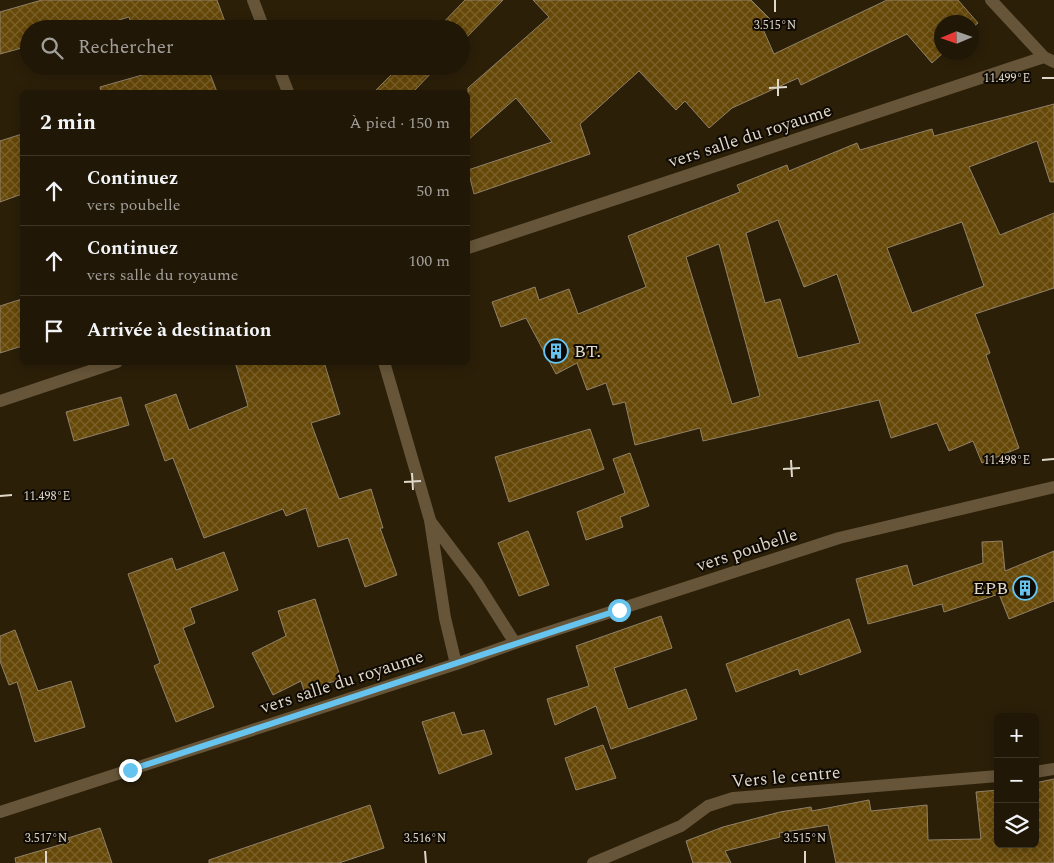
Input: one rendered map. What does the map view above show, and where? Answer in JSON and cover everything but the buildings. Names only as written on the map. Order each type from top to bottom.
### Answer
[{"type":"street","points":[[254,0],[261,20]]},
{"type":"street","points":[[992,0],[1049,60]]},
{"type":"street","name":"vers salle du royaume","points":[[470,247],[1049,60]]},
{"type":"street","points":[[281,75],[287,90]]},
{"type":"street","points":[[0,400],[108,365]]},
{"type":"street","points":[[385,365],[430,520],[445,618],[456,664]]},
{"type":"street","name":"vers poubelle","points":[[456,664],[515,643],[839,538],[1054,487]]},
{"type":"street","points":[[430,520],[476,583],[515,643]]},
{"type":"street","name":"vers salle du royaume","points":[[0,812],[456,664]]},
{"type":"street","points":[[1039,771],[1054,769]]},
{"type":"street","name":"Vers le centre","points":[[593,863],[681,826],[708,806],[733,798],[994,776]]},
{"type":"place","name":"BT.","points":[[556,351]]},
{"type":"place","name":"EPB","points":[[1025,588]]},
{"type":"route","points":[[130,770],[619,610]]}]
